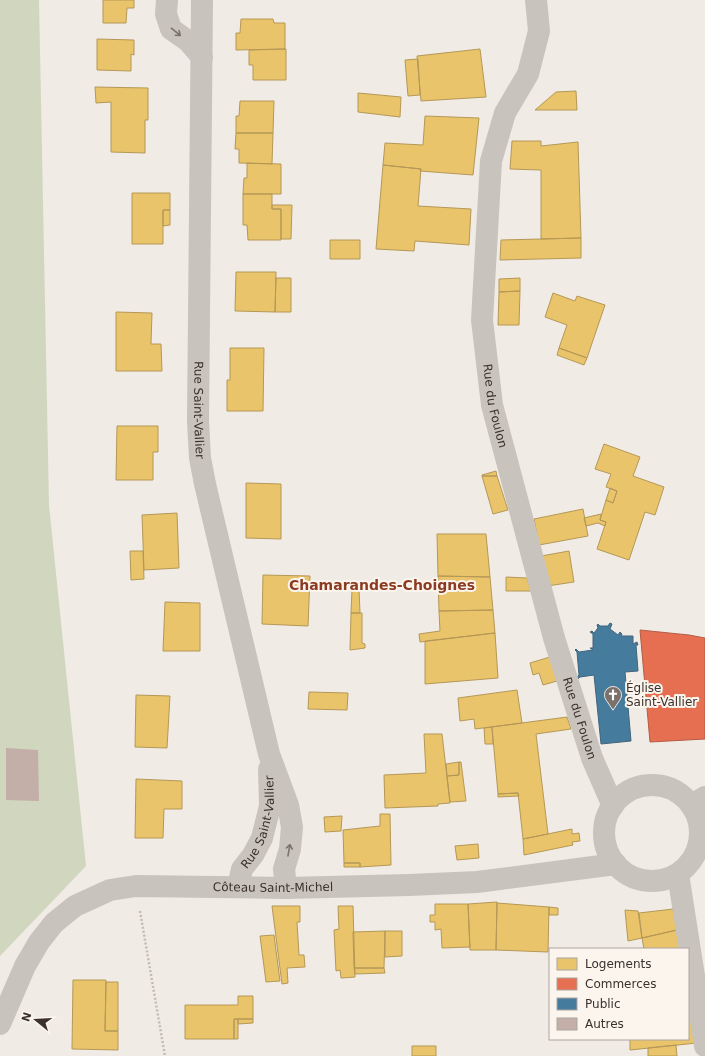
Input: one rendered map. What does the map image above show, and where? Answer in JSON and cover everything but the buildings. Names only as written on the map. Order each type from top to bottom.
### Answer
[{"type":"street","points":[[167,0],[166,14],[172,29],[188,41],[202,57]]},
{"type":"street","name":"Rue Saint-Vallier","points":[[202,0],[198,413],[200,458],[212,515],[269,754],[288,805],[292,827],[290,849],[284,869],[286,888]]},
{"type":"street","name":"Rue du Foulon","points":[[536,0],[539,31],[528,74],[505,112],[491,161],[482,320],[492,405],[554,638],[592,758],[613,806]]},
{"type":"street","name":"Rue Saint-Vallier","points":[[238,887],[242,869],[253,855],[262,838],[270,806],[269,754]]},
{"type":"street","points":[[652,786],[667,788],[698,801],[700,834],[697,850],[690,864],[678,874],[665,880],[652,881],[638,879],[626,874],[616,864],[607,851],[604,836],[606,820],[613,806],[624,795],[637,788],[652,786]]},
{"type":"street","name":"Côteau Saint-Michel","points":[[0,1024],[25,966],[38,942],[54,923],[75,906],[110,890],[136,886],[286,888],[476,882],[616,864]]},
{"type":"street","points":[[678,874],[705,1046]]},
{"type":"path","points":[[141,915],[165,1056]]},
{"type":"green space","points":[[0,0],[39,0],[49,505],[86,866],[0,956]]},
{"type":"place","name":"Église Saint-Vallier","points":[[613,710]]},
{"type":"district","name":"Chamarandes-Choignes","points":[[382,585]]}]
